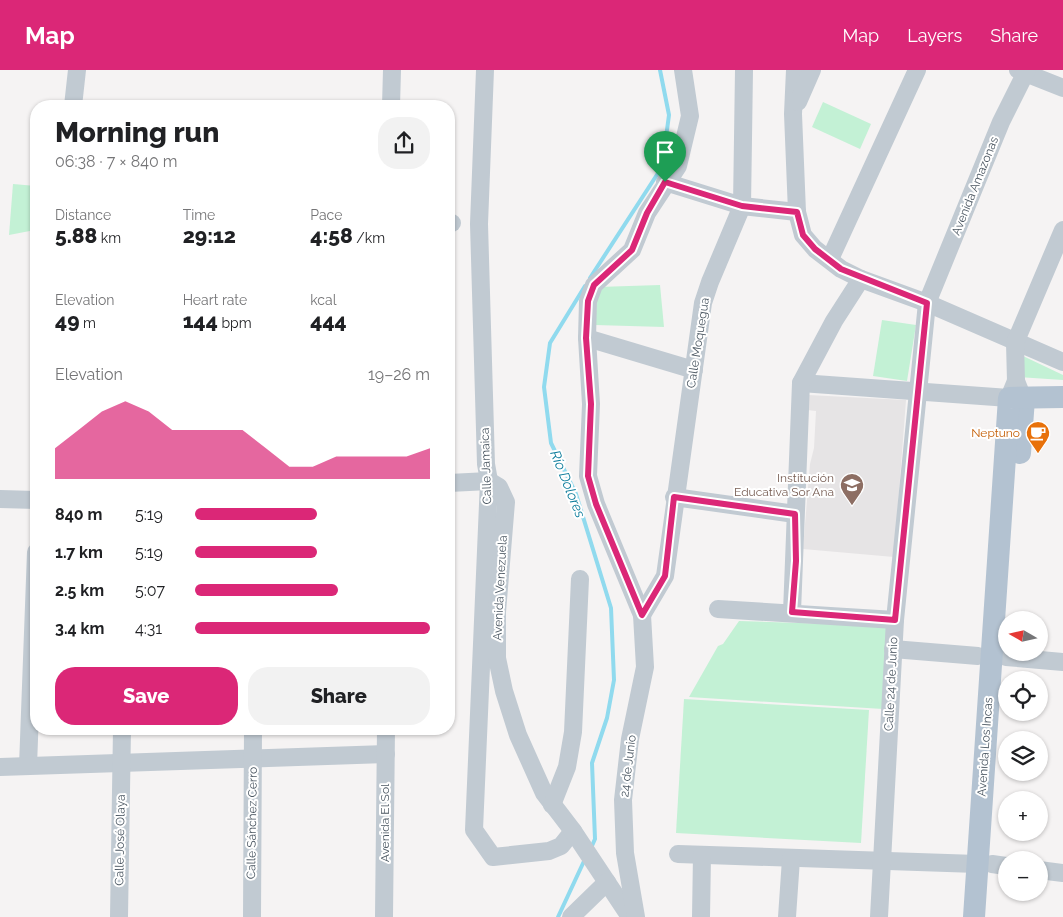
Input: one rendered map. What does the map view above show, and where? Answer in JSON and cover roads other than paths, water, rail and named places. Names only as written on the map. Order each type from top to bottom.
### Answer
[{"type":"main road","points":[[1008,611],[1016,393],[1063,397]]},
{"type":"main road","name":"Avenida Los Incas","points":[[989,917],[1016,393]]},
{"type":"main road","name":"Avenida Los Incas","points":[[974,917],[992,865],[1005,661]]},
{"type":"street","points":[[74,100],[77,70]]},
{"type":"street","points":[[391,100],[392,70]]},
{"type":"street","name":"Calle Jamaica","points":[[485,70],[479,224],[485,454],[489,481],[474,830],[493,857],[549,851],[561,846],[575,835]]},
{"type":"street","points":[[642,615],[596,504],[588,476],[591,404],[586,338],[591,291],[632,250],[647,213],[665,182],[678,166],[690,116],[683,70]]},
{"type":"street","name":"Calle Moquegua","points":[[642,615],[665,576],[674,497],[708,289],[742,206],[744,70]]},
{"type":"street","points":[[795,70],[794,114],[797,212],[803,235],[815,249],[841,269],[861,279],[927,303],[1063,362]]},
{"type":"street","points":[[794,114],[812,70]]},
{"type":"street","points":[[830,259],[917,70]]},
{"type":"street","points":[[1023,71],[1063,88]]},
{"type":"street","name":"Avenida Amazonas","points":[[916,392],[927,303],[1023,71]]},
{"type":"street","points":[[665,182],[742,206],[797,212]]},
{"type":"street","points":[[801,383],[916,392],[1016,393],[1014,342],[1063,230]]},
{"type":"street","points":[[792,612],[796,561],[795,514],[801,383],[834,321],[861,279]]},
{"type":"street","points":[[586,338],[694,370]]},
{"type":"street","name":"Calle 24 de Junio","points":[[879,917],[895,620],[916,392]]},
{"type":"street","points":[[455,482],[489,481]]},
{"type":"street","name":"Avenida Venezuela","points":[[489,481],[499,487],[506,502],[496,612],[497,658],[504,691],[518,735],[544,793],[575,835],[630,917]]},
{"type":"street","points":[[674,497],[795,514]]},
{"type":"street","points":[[0,499],[30,500]]},
{"type":"street","points":[[552,805],[567,767],[573,732],[580,579]]},
{"type":"street","points":[[718,609],[792,612],[895,620]]},
{"type":"street","name":"24 de Junio","points":[[636,917],[625,853],[623,800],[630,739],[645,667],[642,615]]},
{"type":"street","points":[[894,649],[978,656]]},
{"type":"street","points":[[1048,659],[1063,662]]},
{"type":"street","points":[[28,766],[30,712]]},
{"type":"street","name":"Calle José Olaya","points":[[120,917],[122,735]]},
{"type":"street","name":"Calle Sánchez Cerro","points":[[252,917],[253,735]]},
{"type":"street","name":"Avenida El Sol","points":[[384,917],[386,735]]},
{"type":"street","points":[[0,767],[386,754]]},
{"type":"street","points":[[678,854],[992,865]]},
{"type":"street","points":[[700,917],[702,856]]},
{"type":"street","points":[[787,917],[790,859]]},
{"type":"street","points":[[1048,871],[1063,873]]},
{"type":"street","points":[[571,917],[603,877]]},
{"type":"waterway","name":"Río Dolores","points":[[590,278],[662,167],[669,115],[660,70]]},
{"type":"waterway","name":"Río Dolores","points":[[585,286],[550,343],[544,387],[551,443],[576,494],[611,608],[614,680],[607,718],[592,763],[595,839],[591,848]]},
{"type":"waterway","name":"Río Dolores","points":[[558,917],[585,859]]},
{"type":"place","name":"Neptuno","points":[[1038,454]]},
{"type":"place","name":"Institución Educativa Sor Ana","points":[[852,506]]}]
